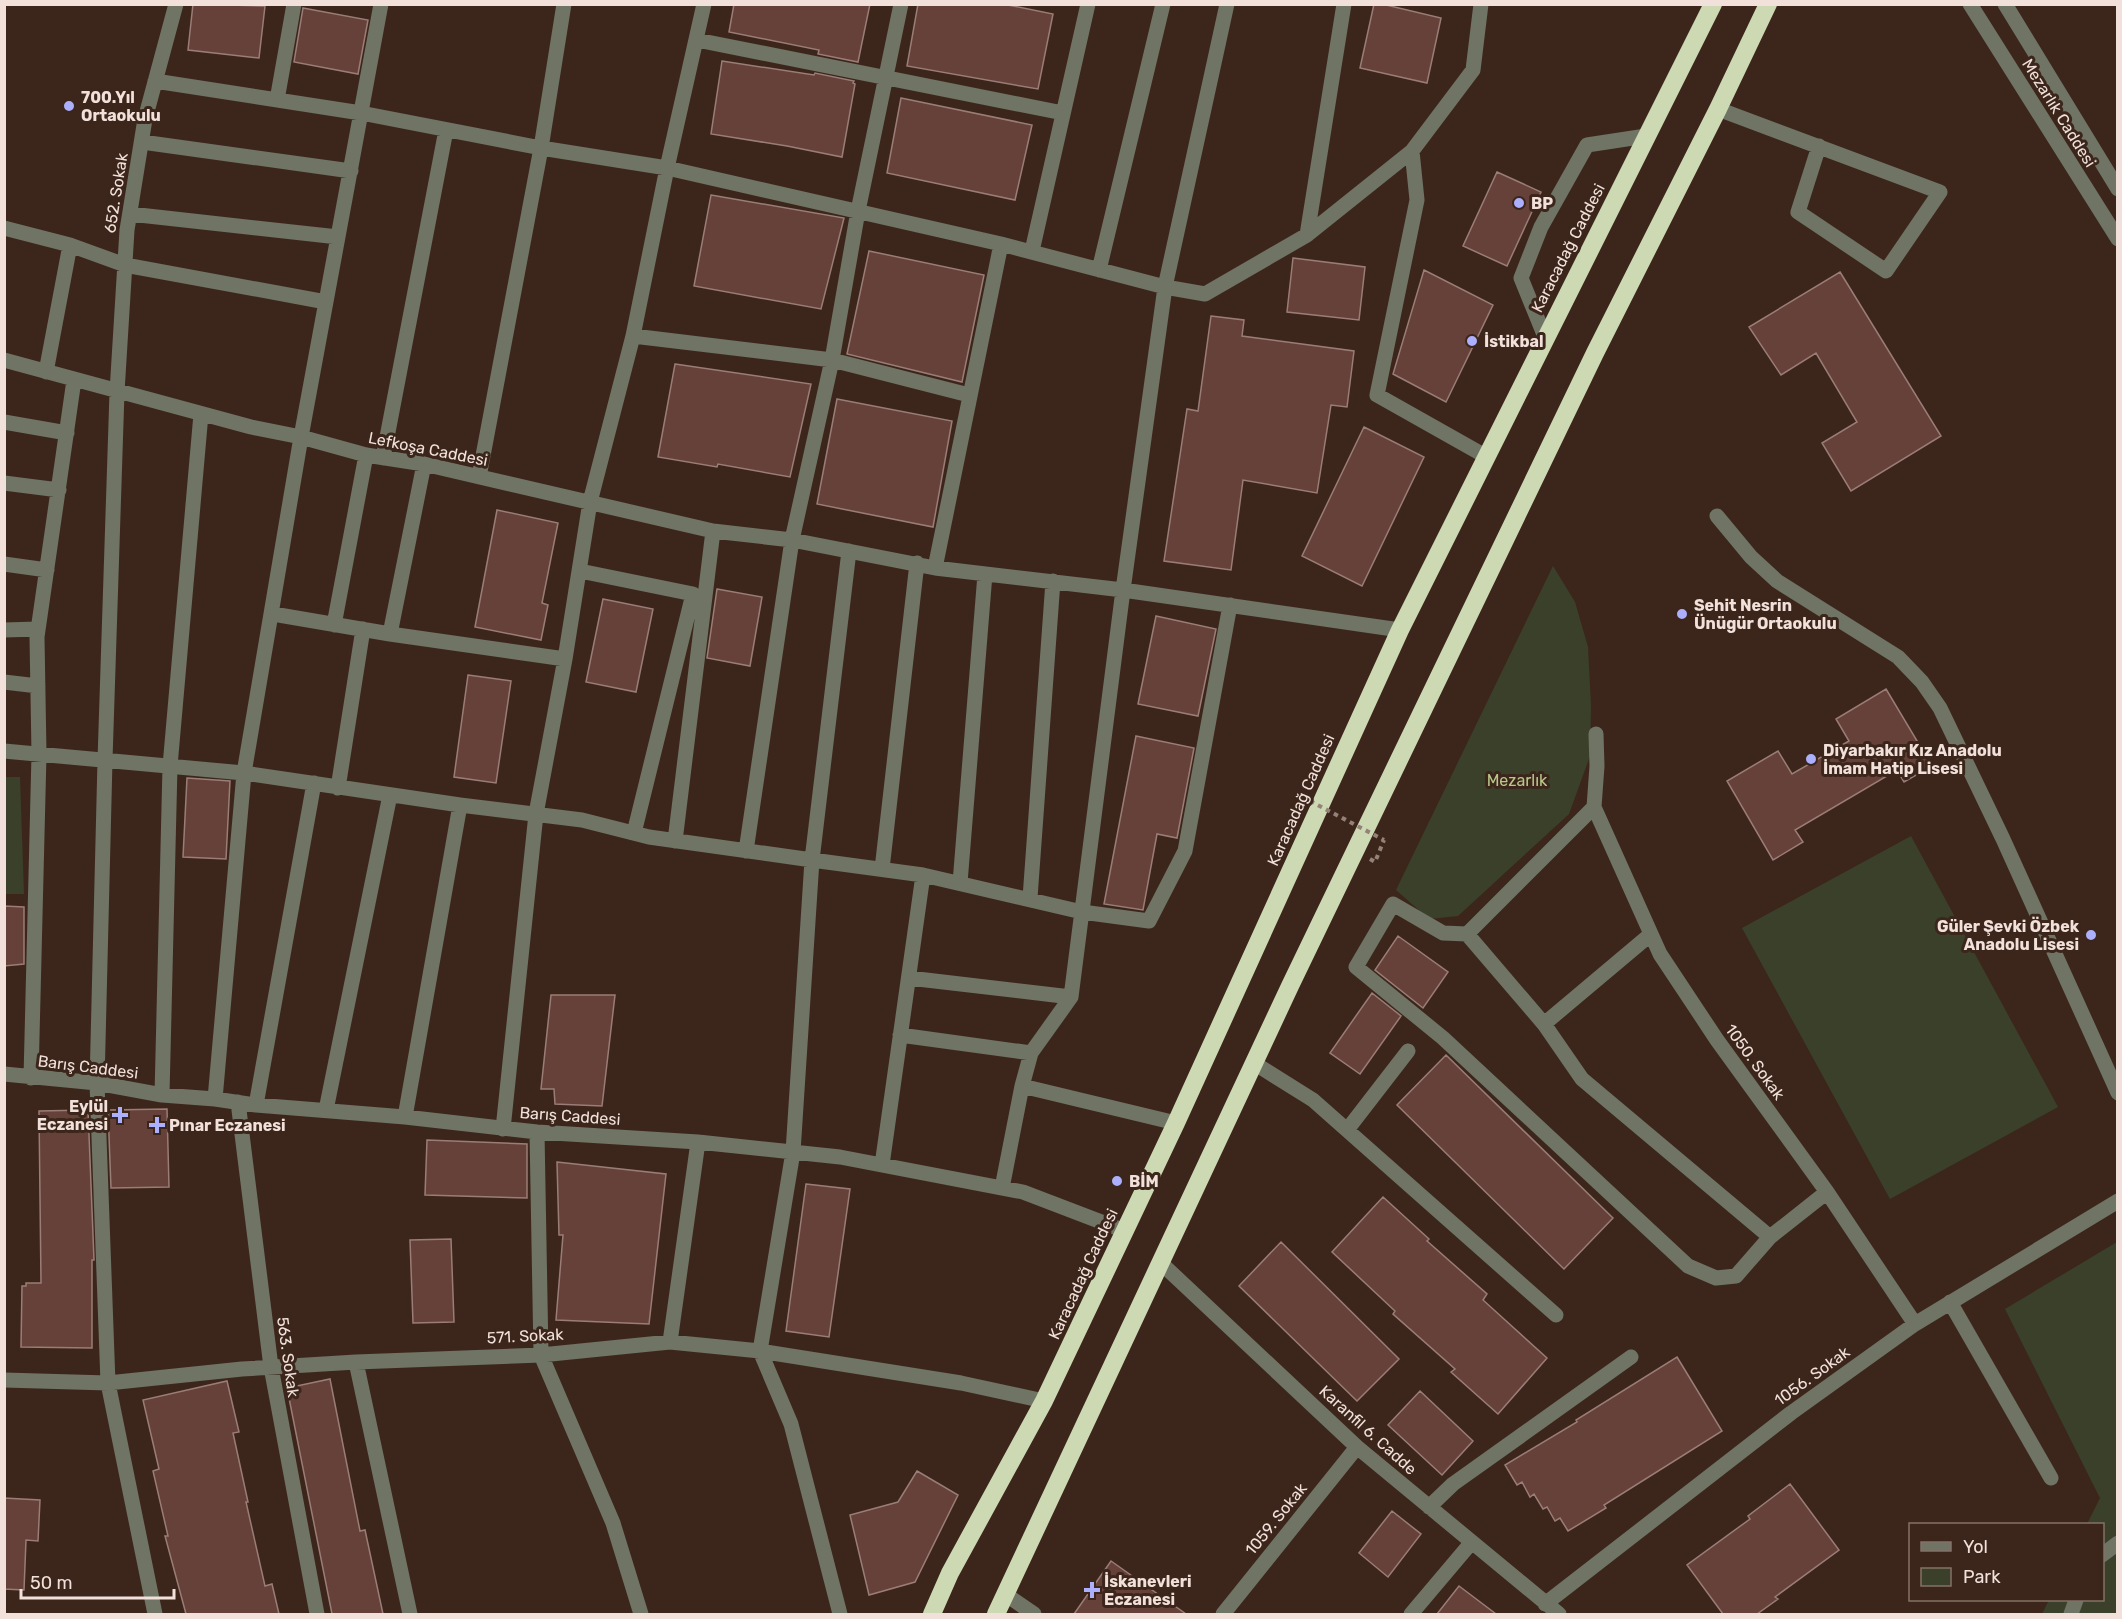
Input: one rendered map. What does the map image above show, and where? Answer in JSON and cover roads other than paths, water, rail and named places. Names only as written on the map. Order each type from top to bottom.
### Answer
[{"type":"highway","name":"Karacadağ Caddesi","points":[[932,1614],[950,1573],[1044,1401],[1125,1231],[1400,630],[1713,4]]},
{"type":"highway","points":[[996,1614],[1162,1264],[1254,1063],[1595,353],[1718,109],[1768,4]]},
{"type":"street","name":"652. Sokak","points":[[155,1614],[108,1383],[98,1083],[105,760],[117,392],[125,265],[130,214],[145,119],[176,4]]},
{"type":"street","points":[[277,100],[294,4]]},
{"type":"street","points":[[215,1099],[244,773],[273,614],[301,437],[381,4]]},
{"type":"street","points":[[479,477],[541,148],[564,4]]},
{"type":"street","points":[[503,1129],[536,814],[565,659],[590,502],[633,336],[667,168],[704,4]]},
{"type":"street","points":[[746,851],[792,540],[832,360],[858,211],[901,4]]},
{"type":"street","points":[[1032,252],[1088,4]]},
{"type":"street","points":[[1099,270],[1163,4]]},
{"type":"street","points":[[1002,1188],[1022,1086],[1031,1053],[1071,997],[1123,590],[1165,287],[1227,4]]},
{"type":"street","points":[[1307,235],[1344,4]]},
{"type":"street","points":[[156,81],[361,113],[541,148],[667,168],[1001,244],[1165,287],[1204,294],[1307,235],[1412,151],[1473,70],[1480,4]]},
{"type":"street","name":"Mezarlık Caddesi","points":[[1971,4],[2118,239]]},
{"type":"street","name":"Mezarlık Caddesi","points":[[2005,4],[2116,182]]},
{"type":"street","points":[[697,39],[1063,113]]},
{"type":"street","points":[[1718,109],[1819,146],[1940,192],[1886,271],[1798,212],[1819,146]]},
{"type":"street","points":[[383,459],[446,130]]},
{"type":"street","points":[[1545,337],[1521,278],[1541,227],[1587,145],[1646,136]]},
{"type":"street","points":[[142,142],[351,171]]},
{"type":"street","points":[[1412,151],[1417,200],[1377,395],[1486,457]]},
{"type":"street","points":[[2090,195],[2116,182]]},
{"type":"street","points":[[130,214],[338,237]]},
{"type":"street","points":[[4,228],[70,245],[125,265],[326,302]]},
{"type":"street","points":[[935,568],[1001,244]]},
{"type":"street","points":[[46,372],[70,245]]},
{"type":"street","points":[[633,336],[832,360],[969,395]]},
{"type":"street","name":"Lefkoşa Caddesi","points":[[4,360],[117,392],[366,455],[424,464],[713,531],[792,540],[935,568],[1123,590],[1400,630]]},
{"type":"street","points":[[32,1078],[39,754],[38,629],[74,380]]},
{"type":"street","points":[[162,1095],[170,766],[201,414]]},
{"type":"street","points":[[4,422],[67,433]]},
{"type":"street","points":[[334,625],[366,455]]},
{"type":"street","points":[[390,634],[424,464]]},
{"type":"street","points":[[4,483],[58,490]]},
{"type":"street","points":[[1717,516],[1751,557],[1777,581],[1898,657],[1922,682],[1940,708],[2003,839],[2118,1094]]},
{"type":"street","points":[[675,841],[713,531]]},
{"type":"street","points":[[840,1614],[791,1424],[760,1351],[793,1152],[812,860],[849,551]]},
{"type":"street","points":[[882,870],[917,563]]},
{"type":"street","points":[[4,564],[47,570]]},
{"type":"street","points":[[580,571],[693,594],[634,833]]},
{"type":"street","points":[[960,883],[985,574]]},
{"type":"street","points":[[1030,898],[1053,581]]},
{"type":"street","points":[[4,751],[244,773],[460,805],[582,820],[675,841],[923,875],[1030,898],[1082,912],[1149,921],[1185,851],[1230,605]]},
{"type":"street","points":[[273,614],[390,634],[565,659]]},
{"type":"street","points":[[4,630],[38,629]]},
{"type":"street","points":[[338,788],[363,629]]},
{"type":"street","points":[[4,682],[38,686]]},
{"type":"street","points":[[1467,934],[1594,807],[1597,766],[1596,734]]},
{"type":"street","points":[[256,1106],[314,783]]},
{"type":"street","points":[[326,1110],[390,795]]},
{"type":"street","points":[[405,1117],[460,805]]},
{"type":"street","name":"1050. Sokak","points":[[1594,807],[1660,954],[1717,1040],[1827,1192],[1915,1323]]},
{"type":"street","points":[[882,1165],[923,875]]},
{"type":"street","points":[[1770,1237],[1582,1079],[1544,1024],[1467,934],[1443,933],[1393,904],[1356,967],[1443,1038],[1688,1266],[1716,1278],[1736,1276],[1770,1237],[1827,1192]]},
{"type":"street","points":[[1544,1024],[1651,934]]},
{"type":"street","points":[[909,978],[1071,997]]},
{"type":"street","points":[[900,1035],[1031,1053]]},
{"type":"street","points":[[1347,1130],[1407,1051]]},
{"type":"street","points":[[1254,1063],[1313,1100],[1556,1315]]},
{"type":"street","name":"Barış Caddesi","points":[[4,1074],[98,1083],[162,1095],[215,1099],[256,1106],[405,1117],[537,1132],[698,1142],[840,1157],[1023,1192],[1125,1231]]},
{"type":"street","points":[[1022,1086],[1176,1123]]},
{"type":"street","name":"563. Sokak","points":[[238,1102],[271,1367],[317,1614]]},
{"type":"street","points":[[537,1132],[541,1355],[613,1523],[641,1614]]},
{"type":"street","points":[[670,1342],[698,1142]]},
{"type":"street","name":"1056. Sokak","points":[[1545,1604],[1791,1413],[1915,1323],[2118,1201]]},
{"type":"street","name":"Karanfil 6. Cadde","points":[[1162,1264],[1357,1447],[1559,1614]]},
{"type":"street","points":[[1950,1302],[2051,1478]]},
{"type":"street","name":"571. Sokak","points":[[4,1380],[108,1383],[271,1367],[541,1355],[670,1342],[760,1351],[961,1383],[1044,1401]]},
{"type":"street","points":[[1429,1507],[1453,1484],[1631,1357]]},
{"type":"street","points":[[357,1362],[410,1614]]},
{"type":"street","name":"1059. Sokak","points":[[1222,1614],[1357,1447]]},
{"type":"street","points":[[1411,1614],[1471,1543]]},
{"type":"street","points":[[2104,1553],[2118,1543]]},
{"type":"street","points":[[1005,1594],[1034,1614]]},
{"type":"place","name":"700.Yıl Ortaokulu","points":[[69,106]]},
{"type":"place","name":"BP","points":[[1519,203]]},
{"type":"place","name":"İstikbal","points":[[1472,341]]},
{"type":"place","name":"Şehit Nesrin Ünügür Ortaokulu","points":[[1682,614]]},
{"type":"place","name":"Diyarbakır Kız Anadolu İmam Hatip Lisesi","points":[[1811,759]]},
{"type":"place","name":"Güler Şevki Özbek Anadolu Lisesi","points":[[2091,935]]},
{"type":"place","name":"Eylül Eczanesi","points":[[120,1115]]},
{"type":"place","name":"Pınar Eczanesi","points":[[157,1125]]},
{"type":"place","name":"BİM","points":[[1117,1181]]},
{"type":"place","name":"İskanevleri Eczanesi","points":[[1092,1590]]},
{"type":"park label","name":"Mezarlık","points":[[1517,780]]}]
